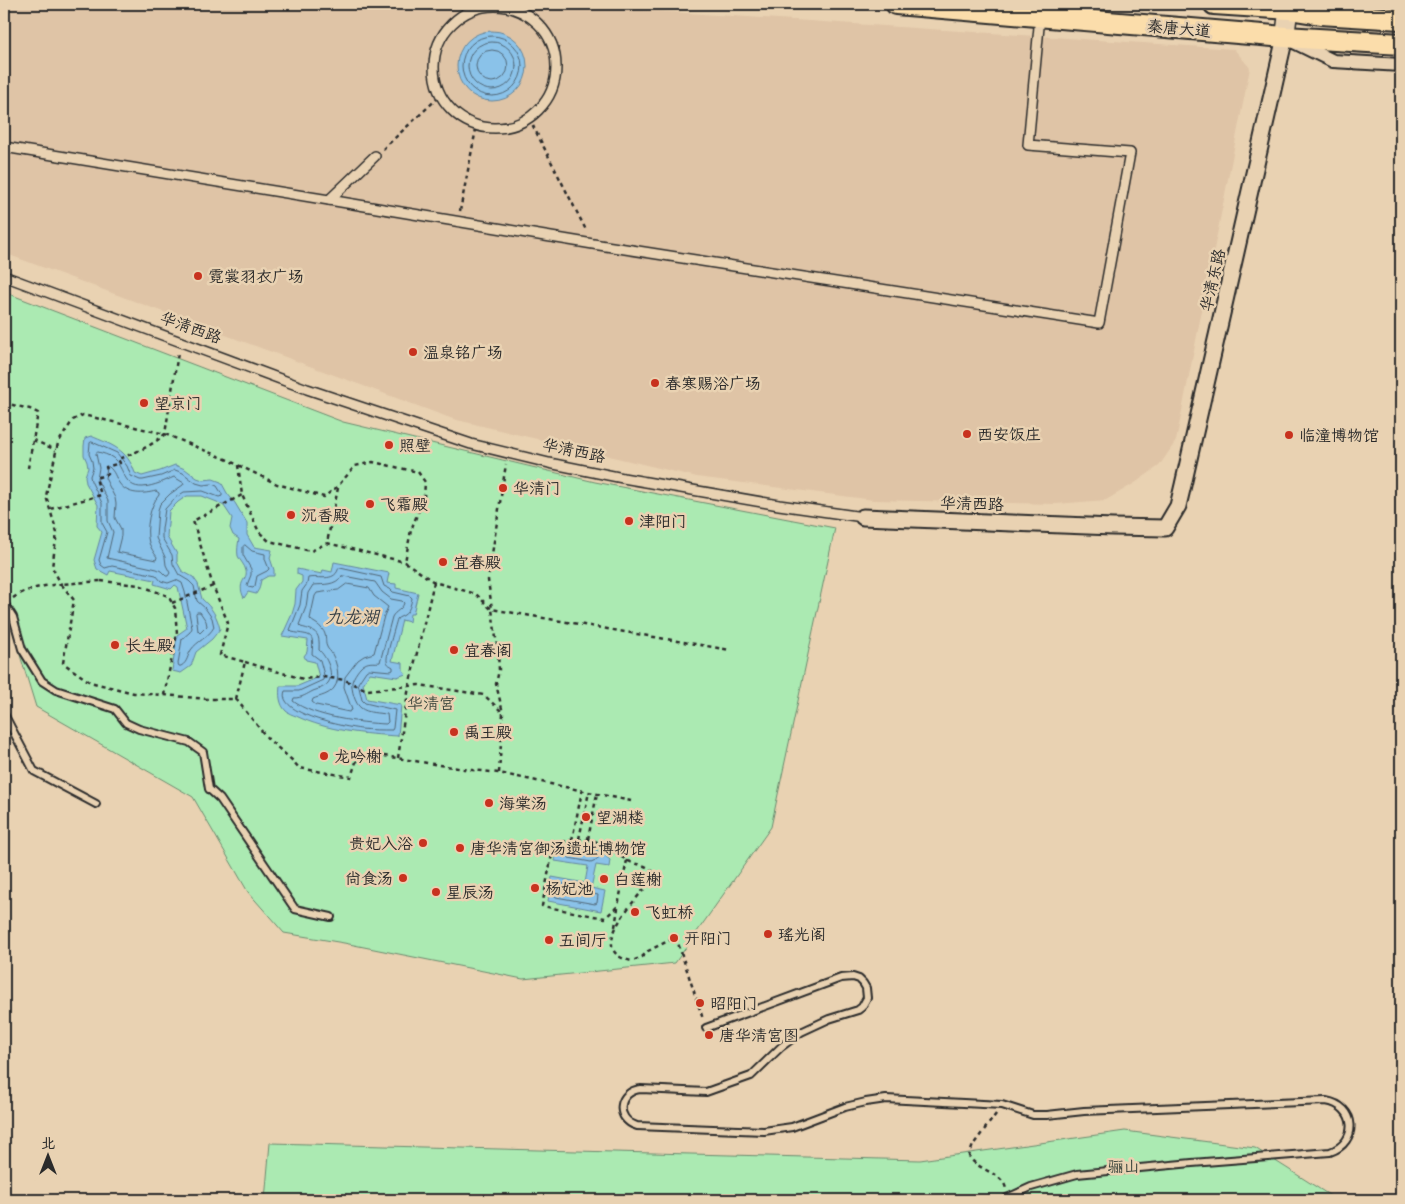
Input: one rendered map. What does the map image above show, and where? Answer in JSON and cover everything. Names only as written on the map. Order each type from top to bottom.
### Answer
[{"type":"main road","name":"秦唐大道","points":[[896,4],[1285,37],[1401,44]]},
{"type":"main road","name":"秦唐大道","points":[[1214,4],[1288,6],[1320,14],[1401,19]]},
{"type":"main road","points":[[1285,37],[1288,6]]},
{"type":"street","points":[[492,5],[523,12],[540,25],[552,43],[556,63],[554,84],[544,103],[529,118],[510,126],[488,128],[468,122],[452,110],[441,95],[434,77],[434,58],[440,40],[451,24],[466,13],[492,5]]},
{"type":"street","points":[[4,147],[592,244],[1099,323],[1130,153],[1028,145],[1040,16]]},
{"type":"street","points":[[1285,37],[1333,61],[1401,65]]},
{"type":"street","name":"华清东路","points":[[1165,528],[1178,506],[1285,37]]},
{"type":"street","points":[[329,200],[375,156]]},
{"type":"street","name":"华清西路","points":[[4,276],[307,389],[472,444],[549,463],[623,478],[863,516],[1165,528]]},
{"type":"lane","points":[[4,603],[13,617],[22,649],[42,681],[56,690],[115,709],[126,723],[139,729],[189,742],[203,752],[209,789],[220,799],[295,909],[331,917]]},
{"type":"lane","points":[[4,714],[34,771],[96,804]]},
{"type":"lane","points":[[706,1028],[841,978],[853,976],[866,988],[867,998],[858,1010],[829,1019],[802,1032],[781,1047],[751,1076],[706,1092],[636,1090],[630,1093],[622,1102],[623,1115],[626,1120],[637,1126],[764,1131],[792,1127],[845,1107],[886,1099],[1002,1105],[1033,1115],[1084,1111],[1326,1101],[1343,1108],[1350,1119],[1351,1126],[1347,1140],[1337,1150],[1330,1152],[1077,1174],[1031,1187],[1007,1198]]},
{"type":"path","points":[[375,156],[441,95]]},
{"type":"path","points":[[529,118],[592,244]]},
{"type":"path","points":[[458,222],[477,124]]},
{"type":"path","points":[[50,509],[101,495],[96,478],[108,474],[106,467],[120,463],[118,458],[128,456],[155,443],[165,434],[180,342]]},
{"type":"path","points":[[4,403],[30,409],[38,414],[28,468]]},
{"type":"path","points":[[236,699],[207,699],[134,693],[90,682],[63,663],[74,600],[61,584],[52,567],[57,533],[46,496],[58,443],[73,420],[83,415],[165,434],[277,484],[324,497],[338,486],[355,466],[374,462],[418,472],[425,482],[424,497],[411,530],[406,562]]},
{"type":"path","points":[[33,440],[56,450]]},
{"type":"path","points":[[499,773],[503,713],[496,684],[499,670],[498,653],[488,580],[508,453]]},
{"type":"path","points":[[238,465],[242,495],[259,532],[269,541],[312,551],[327,543],[406,562],[434,582],[476,594],[491,609],[730,650]]},
{"type":"path","points":[[327,543],[338,486]]},
{"type":"path","points":[[242,495],[193,521],[228,623],[220,655],[302,679],[313,677],[345,680],[367,690],[419,685],[484,695],[503,713]]},
{"type":"path","points":[[12,598],[24,591],[41,586],[100,581],[139,585],[168,596],[176,608],[178,634],[164,695]]},
{"type":"path","points":[[398,758],[409,686],[434,582]]},
{"type":"path","points":[[172,603],[214,586]]},
{"type":"path","points":[[236,699],[246,662]]},
{"type":"path","points":[[236,699],[268,739],[299,768],[351,777],[356,762],[363,757],[378,755],[499,773],[630,801]]},
{"type":"path","points":[[572,840],[582,791]]},
{"type":"path","points":[[580,839],[589,792]]},
{"type":"path","points":[[588,839],[597,794]]},
{"type":"path","points":[[615,928],[652,880],[653,872],[647,866],[627,860],[607,846],[588,839],[554,844],[542,906],[605,918],[618,906]]},
{"type":"path","points":[[627,860],[611,947],[617,956],[632,962],[676,936],[706,1028]]},
{"type":"path","points":[[1002,1105],[973,1145],[969,1156],[973,1162],[1005,1183],[1007,1198]]},
{"type":"shaded area","points":[[4,4],[551,4],[1234,49],[1250,68],[1176,441],[1159,466],[1106,500],[1056,504],[874,500],[697,477],[453,419],[4,253]]},
{"type":"green space","name":"华清宫","points":[[4,292],[343,422],[595,482],[835,528],[771,827],[675,963],[523,979],[344,943],[284,933],[248,892],[193,797],[36,707],[4,603]]},
{"type":"green space","name":"骊山","points":[[1125,1131],[1255,1148],[1337,1200],[265,1200],[270,1143],[920,1160]]},
{"type":"water","points":[[499,31],[512,37],[521,46],[525,52],[527,66],[525,80],[517,91],[506,99],[485,101],[478,99],[467,91],[459,80],[457,59],[459,52],[467,41],[478,33]]},
{"type":"water","points":[[91,436],[118,449],[128,458],[135,473],[142,476],[175,465],[185,469],[197,478],[203,480],[213,479],[221,482],[247,523],[247,535],[254,547],[272,550],[270,558],[274,576],[268,576],[261,580],[256,594],[248,592],[244,598],[241,588],[246,571],[238,556],[239,539],[233,535],[230,528],[232,518],[224,506],[202,496],[187,496],[169,511],[167,537],[177,554],[177,562],[182,571],[193,577],[198,584],[202,599],[214,612],[220,629],[212,639],[196,652],[191,666],[181,673],[172,671],[177,635],[187,628],[178,587],[175,585],[171,589],[154,584],[155,580],[110,571],[108,575],[97,569],[94,560],[102,532],[97,526],[98,505],[86,483],[85,476],[88,468],[84,455],[85,438]]},
{"type":"water","name":"九龙湖","points":[[334,562],[389,573],[387,583],[396,584],[396,588],[418,593],[409,622],[402,620],[392,661],[403,663],[403,670],[406,674],[397,677],[370,673],[363,684],[367,699],[401,705],[398,736],[359,733],[321,725],[288,712],[281,702],[280,686],[298,686],[319,677],[315,662],[306,660],[304,656],[307,652],[308,640],[282,636],[292,614],[296,590],[302,582],[302,576],[297,574],[297,569],[322,574],[323,570],[332,572]]},
{"type":"water","points":[[581,845],[597,850],[610,860],[609,867],[596,865],[591,888],[605,891],[601,911],[548,901],[552,877],[585,883],[588,866],[555,861],[556,855]]},
{"type":"place","name":"霓裳羽衣广场","points":[[198,276]]},
{"type":"place","name":"温泉铭广场","points":[[413,352]]},
{"type":"place","name":"春寒赐浴广场","points":[[655,383]]},
{"type":"place","name":"望京门","points":[[144,403]]},
{"type":"place","name":"西安饭庄","points":[[967,434]]},
{"type":"place","name":"临潼博物馆","points":[[1289,435]]},
{"type":"place","name":"照壁","points":[[389,445]]},
{"type":"place","name":"华清门","points":[[503,488]]},
{"type":"place","name":"飞霜殿","points":[[370,504]]},
{"type":"place","name":"沉香殿","points":[[291,515]]},
{"type":"place","name":"津阳门","points":[[629,521]]},
{"type":"place","name":"宜春殿","points":[[443,562]]},
{"type":"place","name":"长生殿","points":[[115,645]]},
{"type":"place","name":"宜春阁","points":[[454,650]]},
{"type":"place","name":"禹王殿","points":[[454,732]]},
{"type":"place","name":"龙吟榭","points":[[324,756]]},
{"type":"place","name":"海棠汤","points":[[489,803]]},
{"type":"place","name":"望湖楼","points":[[586,817]]},
{"type":"place","name":"贵妃入浴","points":[[423,843]]},
{"type":"place","name":"唐华清宫御汤遗址博物馆","points":[[460,848]]},
{"type":"place","name":"尚食汤","points":[[403,878]]},
{"type":"place","name":"白莲榭","points":[[604,879]]},
{"type":"place","name":"杨妃池","points":[[535,888]]},
{"type":"place","name":"星辰汤","points":[[436,892]]},
{"type":"place","name":"飞虹桥","points":[[635,912]]},
{"type":"place","name":"瑶光阁","points":[[768,934]]},
{"type":"place","name":"开阳门","points":[[674,938]]},
{"type":"place","name":"五间厅","points":[[549,940]]},
{"type":"place","name":"昭阳门","points":[[700,1003]]},
{"type":"place","name":"唐华清宫图","points":[[709,1035]]}]
